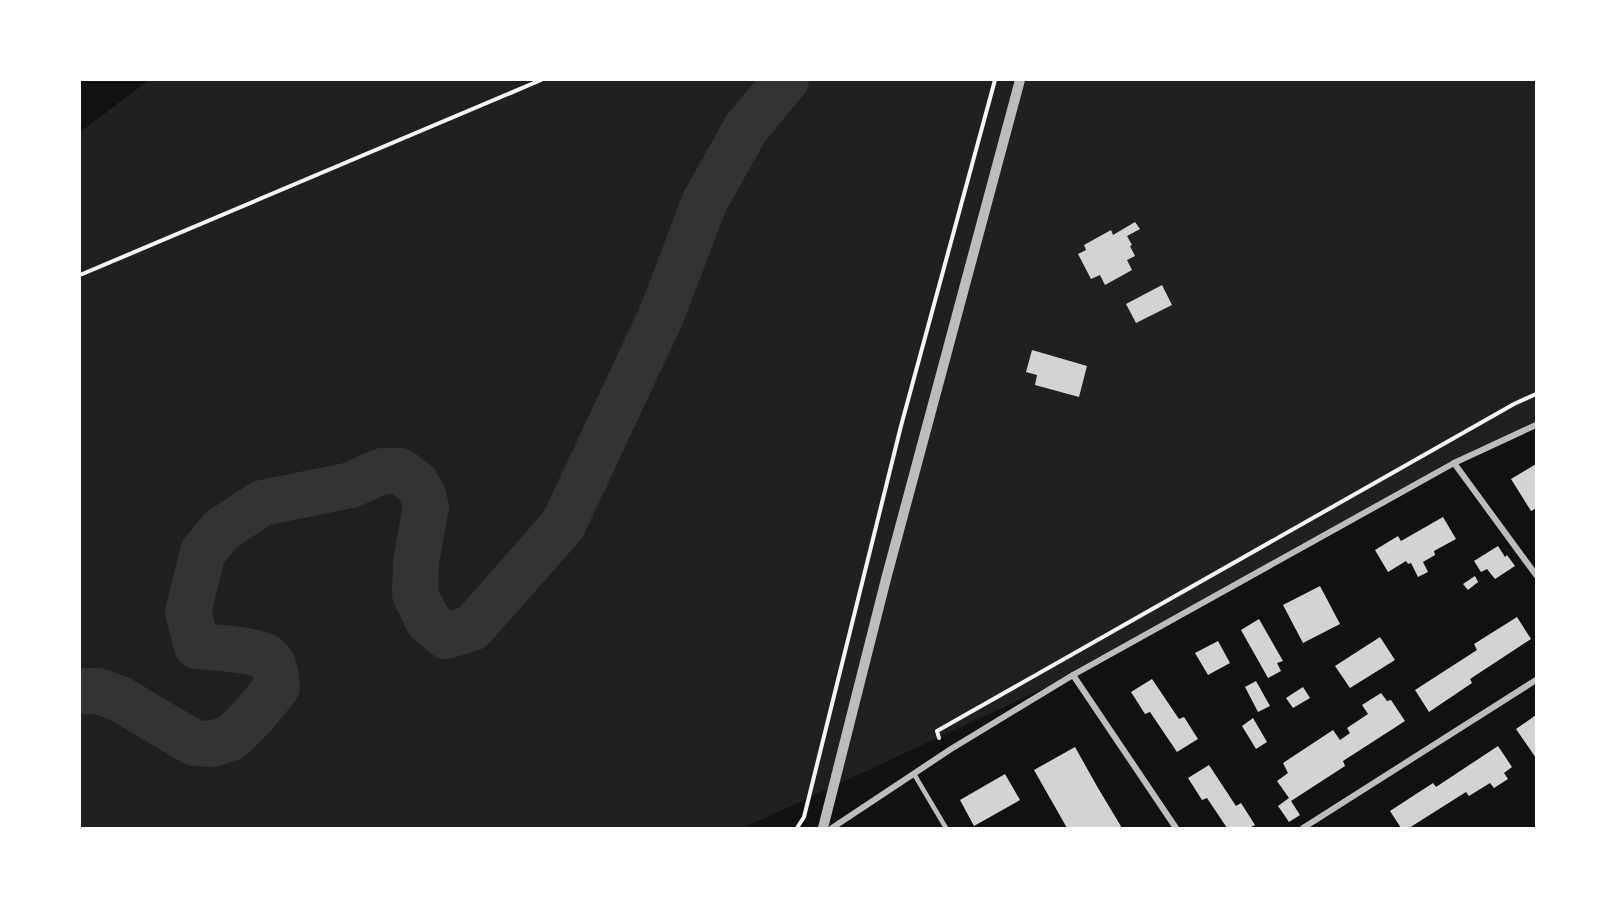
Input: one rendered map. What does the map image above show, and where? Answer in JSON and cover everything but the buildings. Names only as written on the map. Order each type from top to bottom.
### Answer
[{"type":"street","points":[[822,828],[886,579],[1020,80]]},
{"type":"street","points":[[832,828],[943,754],[1073,675],[1454,462],[1536,425]]},
{"type":"street","points":[[1454,462],[1536,575]]},
{"type":"street","points":[[1073,675],[1176,828]]},
{"type":"street","points":[[1303,828],[1536,680]]},
{"type":"lane","points":[[914,774],[946,828]]},
{"type":"path","points":[[80,275],[541,80]]},
{"type":"path","points":[[797,828],[804,817],[901,426],[995,80]]},
{"type":"path","points":[[943,754],[937,731],[1514,404],[1536,394]]},
{"type":"shaded area","points":[[149,80],[1536,80],[1536,425],[1454,463],[1073,675],[743,828],[80,828],[80,132]]},
{"type":"waterway","points":[[80,691],[98,691],[120,699],[194,743],[212,744],[231,738],[277,687],[276,675],[272,663],[266,657],[253,652],[197,646],[188,612],[203,552],[221,530],[262,503],[351,485],[382,471],[400,471],[416,483],[423,495],[426,507],[416,562],[415,594],[428,621],[446,636],[472,628],[563,525],[661,316],[705,201],[746,128],[786,80]]}]
